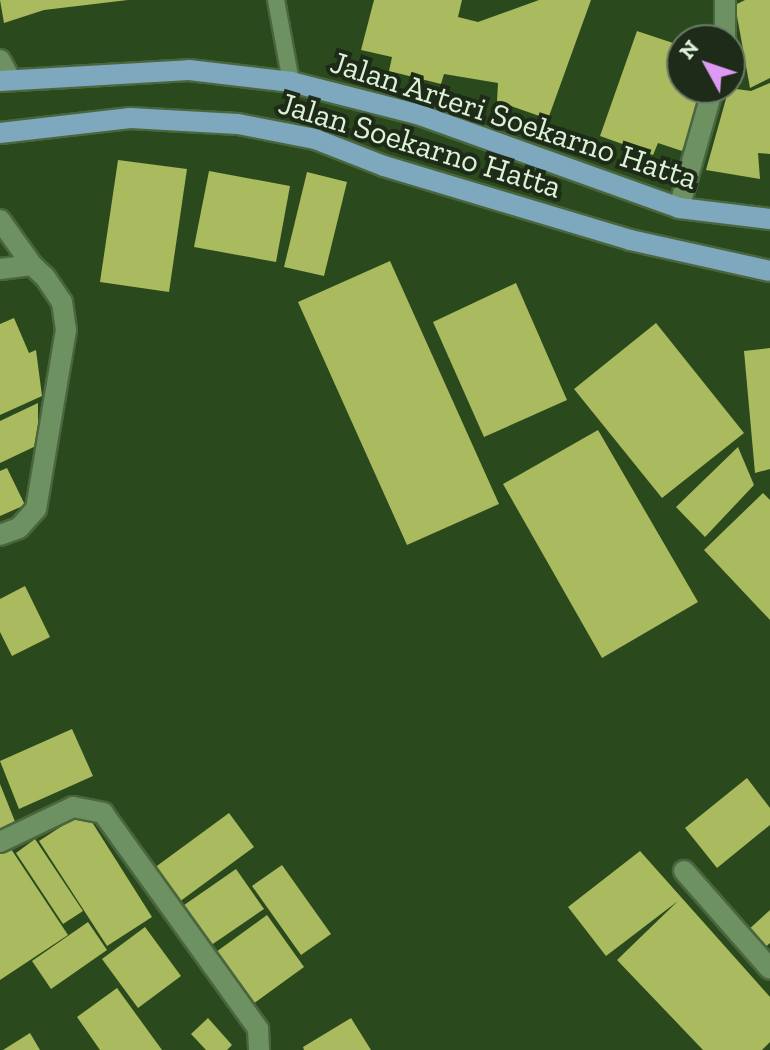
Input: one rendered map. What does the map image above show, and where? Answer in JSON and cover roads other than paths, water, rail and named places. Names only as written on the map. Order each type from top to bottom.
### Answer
[{"type":"main road","name":"Jalan Arteri Soekarno Hatta","points":[[5,80],[189,70],[291,82],[417,114],[679,208],[770,219]]},
{"type":"main road","name":"Jalan Soekarno Hatta","points":[[0,133],[130,118],[238,124],[315,139],[384,166],[630,240],[770,271]]},
{"type":"street","points":[[725,0],[725,24]]},
{"type":"street","points":[[0,60],[5,80]]},
{"type":"street","points":[[679,208],[708,104]]},
{"type":"street","points":[[0,220],[62,302],[66,330],[40,491],[27,522],[0,535]]},
{"type":"street","points":[[0,269],[32,265]]},
{"type":"street","points":[[0,842],[73,807],[103,813],[258,1029],[259,1050]]},
{"type":"street","points":[[684,871],[770,969]]},
{"type":"lane","points":[[276,0],[291,82]]}]
